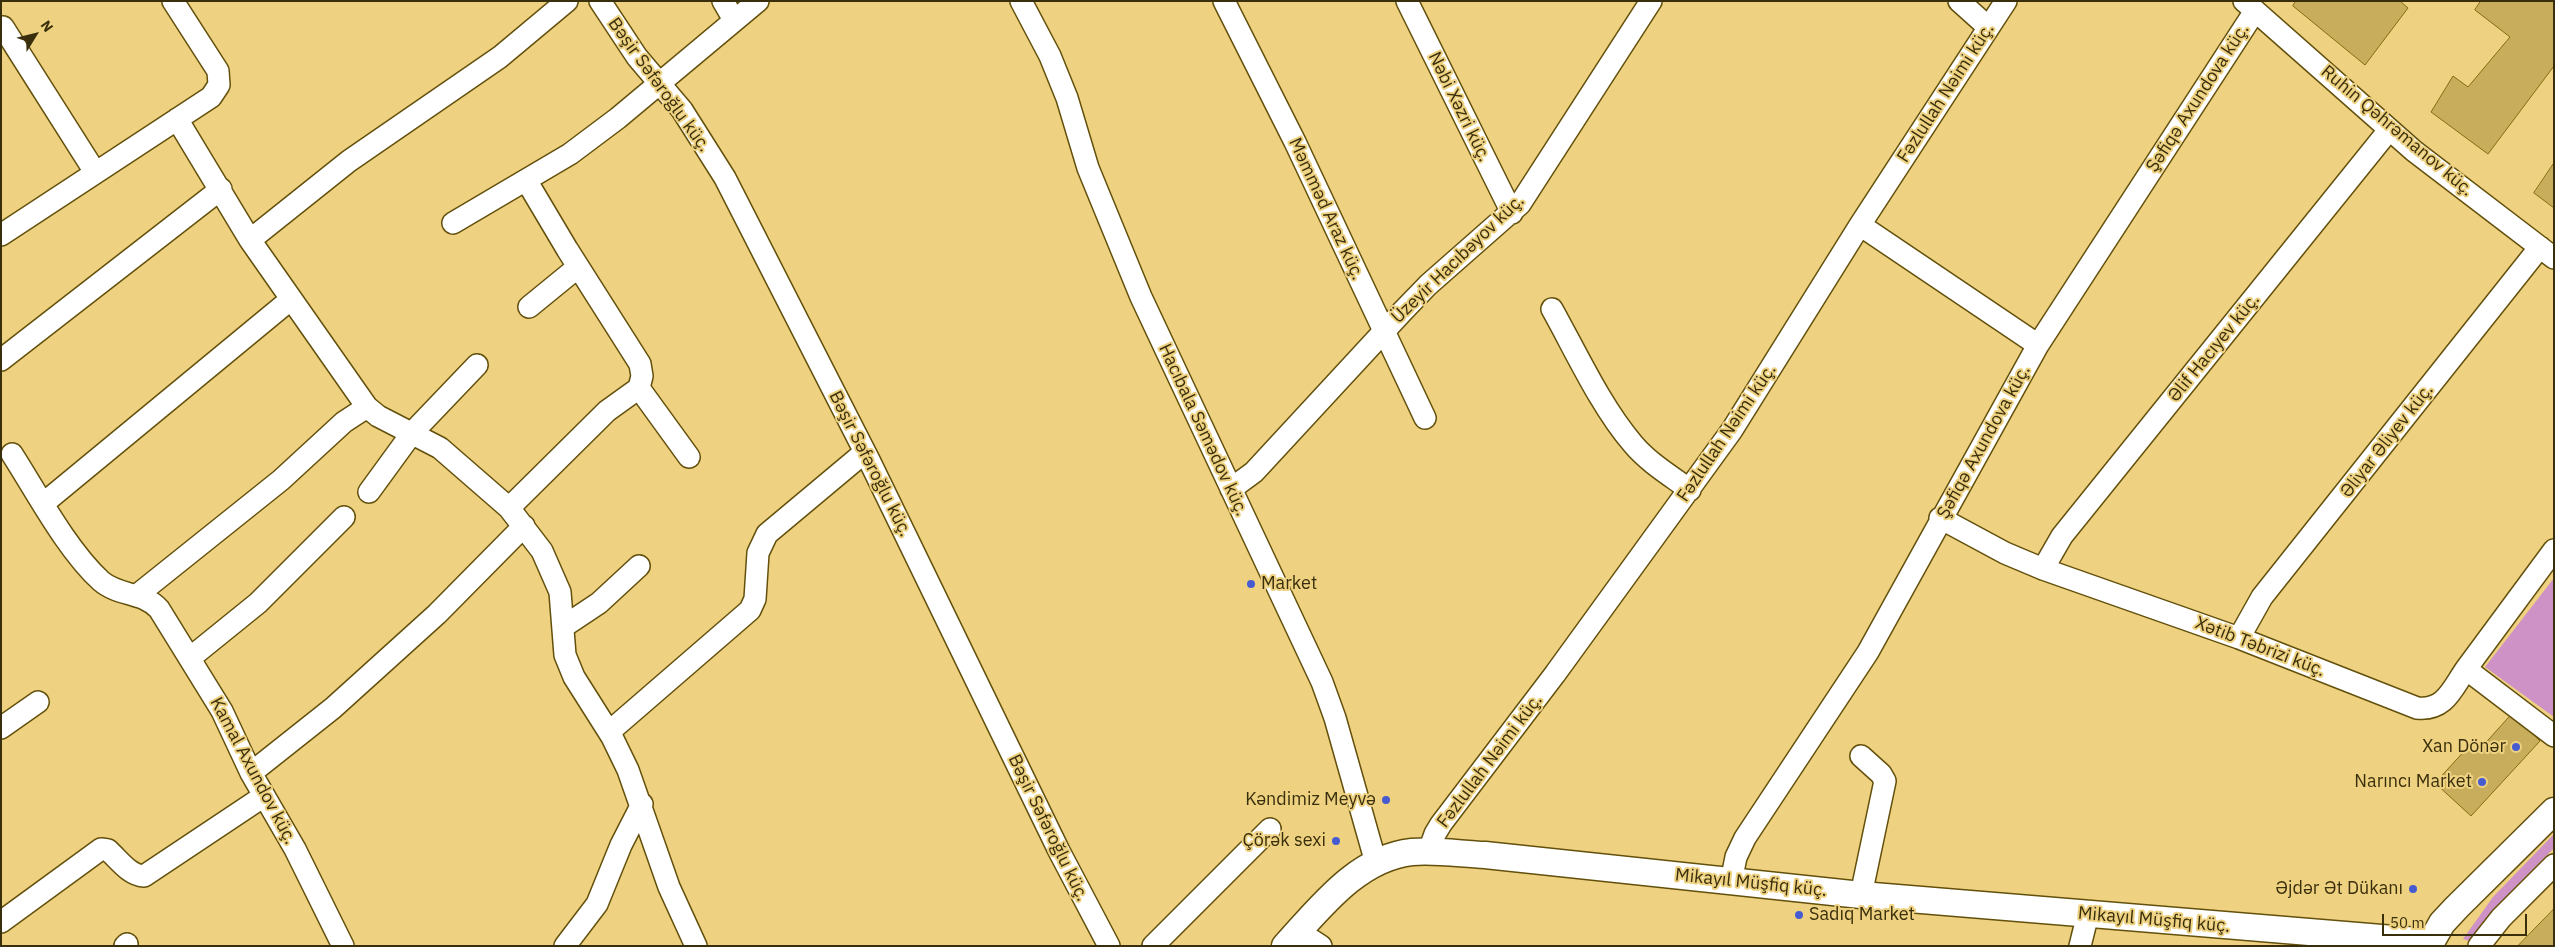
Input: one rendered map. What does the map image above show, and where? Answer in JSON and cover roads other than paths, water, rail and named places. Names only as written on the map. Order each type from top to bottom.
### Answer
[{"type":"main road","points":[[2434,945],[2457,907],[2554,811]]},
{"type":"main road","name":"Mikayıl Müşfiq küç.","points":[[1291,939],[1343,886],[1376,862],[1410,853],[1429,852],[1485,855],[1861,895],[2088,914],[2370,942],[2434,945]]},
{"type":"street","points":[[1,235],[211,96],[219,85],[218,71],[173,1]]},
{"type":"street","points":[[250,240],[349,161],[500,57],[567,1]]},
{"type":"street","name":"Bəşir Səfəroğlu küç.","points":[[600,1],[637,57],[682,110],[725,178],[865,452],[1059,851],[1109,946]]},
{"type":"street","points":[[723,1],[734,20]]},
{"type":"street","points":[[453,223],[570,154],[660,83],[758,1]]},
{"type":"street","name":"Hacıbala Səmədov küç.","points":[[1021,1],[1050,56],[1067,98],[1088,168],[1138,288],[1322,682],[1376,862]]},
{"type":"street","name":"Məmməd Araz küç.","points":[[1224,1],[1295,142],[1425,418]]},
{"type":"street","name":"Nəbi Xəzri küç.","points":[[1407,1],[1512,213]]},
{"type":"street","name":"Üzeyir Hacıbəyov küç.","points":[[1231,490],[1254,472],[1384,330],[1428,285],[1512,213],[1530,190],[1651,1]]},
{"type":"street","points":[[1959,1],[1988,27]]},
{"type":"street","name":"Fəzlullah Nəimi küç.","points":[[1429,852],[1435,834],[1441,824],[1561,666],[1732,430],[1860,225],[2006,1]]},
{"type":"street","name":"Ruhin Qəhrəmanov küç.","points":[[2249,6],[2389,130],[2547,252]]},
{"type":"street","name":"Şəfiqə Axundova küç.","points":[[1731,882],[1736,857],[1745,838],[1868,652],[1940,518],[2038,345],[2249,6]]},
{"type":"street","points":[[3,27],[95,172]]},
{"type":"street","points":[[177,118],[250,240],[290,300],[367,407],[378,416],[440,448],[509,508],[542,551],[560,592],[565,655],[574,677],[609,732],[642,804],[669,886],[696,946]]},
{"type":"street","name":"Əlif Hacıyev küç.","points":[[2042,569],[2062,536],[2389,130]]},
{"type":"street","points":[[509,508],[607,411],[639,388],[642,376],[640,364],[578,267],[526,180]]},
{"type":"street","points":[[1,360],[221,189]]},
{"type":"street","points":[[1860,225],[2038,345]]},
{"type":"street","name":"Əliyar Əliyev küç.","points":[[2239,638],[2262,597],[2547,252]]},
{"type":"street","points":[[528,307],[578,267]]},
{"type":"street","points":[[44,503],[290,300]]},
{"type":"street","points":[[1552,309],[1619,427],[1635,446],[1658,468],[1690,490]]},
{"type":"street","points":[[369,492],[412,432],[478,366]]},
{"type":"street","points":[[639,388],[689,456]]},
{"type":"street","points":[[12,454],[75,549],[102,582],[145,599],[344,422],[367,407]]},
{"type":"street","points":[[609,732],[750,610],[755,599],[758,553],[767,534],[865,452]]},
{"type":"street","points":[[190,658],[258,603],[344,517]]},
{"type":"street","name":"Xətib Təbrizi küç.","points":[[1940,518],[2005,553],[2042,569],[2239,638],[2417,708],[2429,709],[2446,699],[2554,550]]},
{"type":"street","points":[[251,774],[333,708],[389,658],[437,614],[524,526]]},
{"type":"street","points":[[563,627],[599,603],[638,566]]},
{"type":"street","name":"Kamal Axundov küç.","points":[[145,599],[190,658],[222,711],[251,774],[295,849],[343,946]]},
{"type":"street","points":[[2466,669],[2554,736]]},
{"type":"street","points":[[1,728],[38,702]]},
{"type":"street","points":[[1861,756],[1882,774],[1885,781],[1861,895]]},
{"type":"street","points":[[1,922],[100,850],[108,850],[137,876],[144,876],[264,796]]},
{"type":"street","points":[[565,946],[597,904],[621,846],[642,804]]},
{"type":"street","points":[[1153,946],[1270,829]]},
{"type":"street","points":[[2479,946],[2501,918],[2554,865]]},
{"type":"street","points":[[2080,946],[2088,914]]},
{"type":"street","points":[[1291,939],[1321,946]]},
{"type":"place","name":"Market","points":[[1251,584]]},
{"type":"place","name":"Xan Dönər","points":[[2516,747]]},
{"type":"place","name":"Narıncı Market","points":[[2482,782]]},
{"type":"place","name":"Kəndimiz Meyvə","points":[[1386,800]]},
{"type":"place","name":"Çörək sexi","points":[[1336,841]]},
{"type":"place","name":"Əjdər Ət Dükanı","points":[[2413,889]]},
{"type":"place","name":"Sadıq Market","points":[[1799,915]]}]
